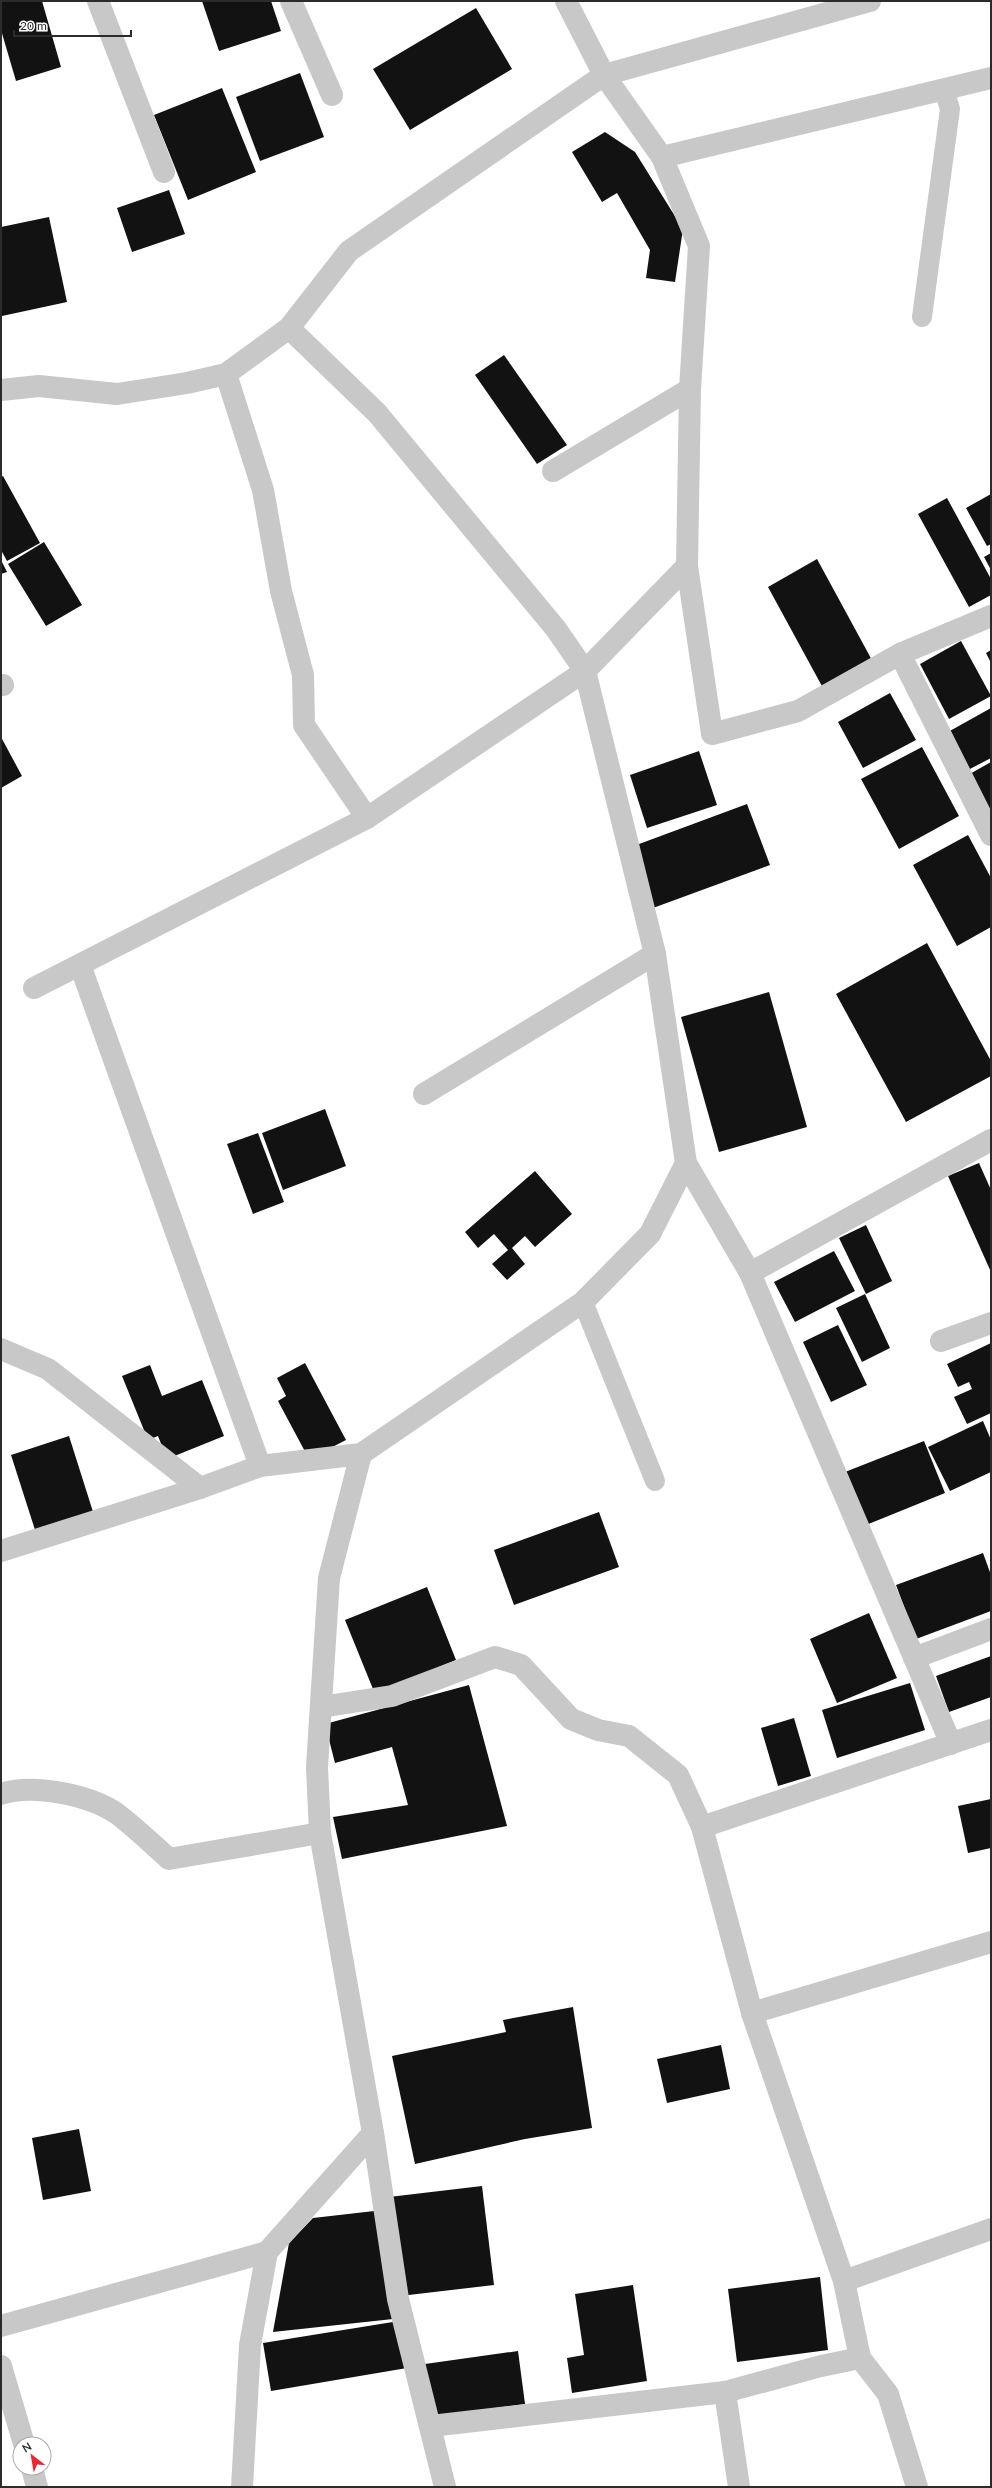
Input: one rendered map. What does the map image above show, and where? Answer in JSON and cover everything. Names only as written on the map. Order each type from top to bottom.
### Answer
[{"type":"street","points":[[98,1],[164,172]]},
{"type":"street","points":[[291,1],[332,95]]},
{"type":"street","points":[[566,1],[604,76],[662,158],[700,246],[690,389],[687,566],[712,734],[798,711],[900,654],[991,616]]},
{"type":"street","points":[[1,390],[39,386],[117,394],[187,383],[226,374],[289,328],[349,251],[604,76],[870,1]]},
{"type":"street","points":[[662,158],[991,78]]},
{"type":"street","points":[[289,328],[377,413],[556,629],[585,671],[655,954],[686,1163],[750,1273],[951,1744]]},
{"type":"street","points":[[226,374],[262,490],[281,591],[303,675],[304,725],[367,818]]},
{"type":"street","points":[[553,471],[690,389]]},
{"type":"street","points":[[34,988],[80,966],[367,818],[585,671],[687,566]]},
{"type":"street","points":[[900,654],[991,835]]},
{"type":"street","points":[[424,1094],[655,954]]},
{"type":"street","points":[[80,966],[260,1466]]},
{"type":"street","points":[[750,1273],[991,1140]]},
{"type":"street","points":[[1,1551],[200,1488],[260,1466],[361,1454],[583,1302],[650,1234],[686,1163]]},
{"type":"street","points":[[941,1341],[991,1323]]},
{"type":"street","points":[[1,1349],[48,1369],[200,1488]]},
{"type":"street","points":[[361,1454],[329,1578],[317,1767],[320,1833],[373,2133],[398,2299],[431,2426],[445,2487]]},
{"type":"street","points":[[914,1658],[991,1629]]},
{"type":"street","points":[[321,1707],[392,1696],[495,1658],[521,1664],[571,1719],[598,1730],[629,1736],[678,1775],[702,1827],[752,2013],[844,2281],[860,2358],[888,2394],[917,2487]]},
{"type":"street","points":[[702,1827],[991,1730]]},
{"type":"street","points":[[1,1794],[9,1791],[50,1790],[87,1801],[115,1813],[170,1859],[320,1833]]},
{"type":"street","points":[[752,2013],[991,1942]]},
{"type":"street","points":[[242,2487],[250,2345],[267,2252],[373,2133]]},
{"type":"street","points":[[844,2281],[991,2229]]},
{"type":"street","points":[[1,2326],[267,2252]]},
{"type":"street","points":[[431,2426],[725,2392],[821,2366],[860,2358]]},
{"type":"street","points":[[1,2366],[22,2436]]},
{"type":"street","points":[[725,2392],[739,2487]]},
{"type":"street","points":[[34,2476],[37,2487]]},
{"type":"lane","points":[[922,317],[950,109],[944,90]]},
{"type":"lane","points":[[583,1302],[655,1481]]},
{"type":"building","points":[[42,1],[61,67],[16,81],[1,30],[1,2]]},
{"type":"building","points":[[202,1],[271,1],[281,31],[219,51]]},
{"type":"building","points":[[476,8],[512,69],[410,130],[373,69]]},
{"type":"building","points":[[300,73],[324,137],[260,161],[236,97]]},
{"type":"building","points":[[222,88],[256,172],[188,200],[154,115]]},
{"type":"building","points":[[605,132],[635,152],[683,229],[675,282],[646,278],[650,250],[617,193],[602,202],[572,152]]},
{"type":"building","points":[[169,190],[185,234],[132,252],[117,208]]},
{"type":"building","points":[[49,217],[67,302],[2,316],[1,227]]},
{"type":"building","points":[[504,355],[567,445],[537,464],[475,375]]},
{"type":"building","points":[[3,476],[40,543],[7,561],[1,550],[1,477]]},
{"type":"building","points":[[991,494],[991,544],[987,546],[966,508]]},
{"type":"building","points":[[947,498],[991,579],[991,595],[969,607],[918,514]]},
{"type":"building","points":[[44,542],[82,605],[46,626],[8,564]]},
{"type":"building","points":[[991,553],[991,570],[984,557]]},
{"type":"building","points":[[817,559],[873,662],[823,688],[768,587]]},
{"type":"building","points":[[1,560],[7,572],[1,574]]},
{"type":"building","points":[[961,641],[991,696],[949,719],[920,664]]},
{"type":"building","points":[[991,650],[991,663],[986,653]]},
{"type":"building","points":[[890,693],[916,740],[863,768],[838,722]]},
{"type":"building","points":[[991,708],[991,758],[968,770],[948,732]]},
{"type":"building","points":[[1,737],[22,776],[1,788]]},
{"type":"building","points":[[922,747],[959,816],[899,849],[861,779]]},
{"type":"building","points":[[699,751],[717,805],[647,828],[630,775]]},
{"type":"building","points":[[991,762],[991,815],[968,775]]},
{"type":"building","points":[[747,804],[770,865],[653,908],[631,847]]},
{"type":"building","points":[[968,835],[991,878],[991,927],[957,946],[913,865]]},
{"type":"building","points":[[927,943],[991,1061],[991,1076],[906,1122],[836,994]]},
{"type":"building","points":[[769,992],[807,1127],[719,1152],[681,1017]]},
{"type":"building","points":[[325,1109],[346,1166],[283,1190],[262,1133]]},
{"type":"building","points":[[258,1133],[284,1202],[253,1214],[227,1144]]},
{"type":"building","points":[[979,1163],[991,1190],[991,1272],[948,1176]]},
{"type":"building","points":[[535,1171],[572,1214],[535,1247],[525,1236],[512,1248],[525,1264],[507,1280],[492,1264],[508,1250],[494,1234],[478,1248],[465,1232]]},
{"type":"building","points":[[866,1225],[892,1281],[866,1294],[839,1238]]},
{"type":"building","points":[[834,1251],[855,1291],[795,1322],[774,1282]]},
{"type":"building","points":[[865,1294],[890,1348],[862,1362],[836,1308]]},
{"type":"building","points":[[838,1325],[867,1385],[831,1402],[803,1342]]},
{"type":"building","points":[[991,1343],[991,1413],[967,1424],[954,1397],[972,1389],[969,1382],[958,1387],[947,1364]]},
{"type":"building","points":[[305,1363],[346,1440],[309,1459],[278,1401],[286,1396],[277,1378]]},
{"type":"building","points":[[150,1365],[162,1396],[202,1380],[224,1436],[167,1459],[158,1436],[148,1440],[122,1376]]},
{"type":"building","points":[[983,1421],[991,1440],[991,1472],[950,1491],[928,1447]]},
{"type":"building","points":[[69,1436],[94,1515],[36,1533],[11,1455]]},
{"type":"building","points":[[924,1441],[945,1493],[866,1525],[845,1472]]},
{"type":"building","points":[[599,1512],[619,1567],[514,1605],[494,1550]]},
{"type":"building","points":[[983,1553],[991,1575],[991,1611],[916,1639],[896,1585]]},
{"type":"building","points":[[427,1587],[456,1660],[375,1694],[345,1620]]},
{"type":"building","points":[[869,1613],[897,1678],[837,1703],[810,1639]]},
{"type":"building","points":[[991,1656],[991,1697],[949,1712],[936,1676]]},
{"type":"building","points":[[910,1683],[925,1730],[837,1758],[822,1710]]},
{"type":"building","points":[[469,1685],[507,1826],[342,1859],[333,1817],[408,1805],[392,1747],[335,1763],[325,1724]]},
{"type":"building","points":[[794,1718],[811,1776],[778,1786],[761,1728]]},
{"type":"building","points":[[991,1799],[991,1848],[968,1853],[958,1806]]},
{"type":"building","points":[[573,2007],[592,2128],[525,2139],[415,2164],[392,2056],[506,2032],[503,2020]]},
{"type":"building","points":[[721,2045],[730,2089],[667,2103],[657,2059]]},
{"type":"building","points":[[79,2129],[91,2191],[43,2200],[32,2138]]},
{"type":"building","points":[[482,2186],[494,2285],[400,2296],[389,2197]]},
{"type":"building","points":[[383,2210],[393,2319],[273,2332],[289,2243],[313,2218]]},
{"type":"building","points":[[820,2277],[828,2350],[737,2362],[728,2289]]},
{"type":"building","points":[[633,2285],[647,2381],[572,2393],[567,2358],[584,2355],[575,2294]]},
{"type":"building","points":[[399,2321],[407,2368],[271,2391],[263,2343]]},
{"type":"building","points":[[518,2351],[525,2404],[432,2417],[425,2364]]}]
